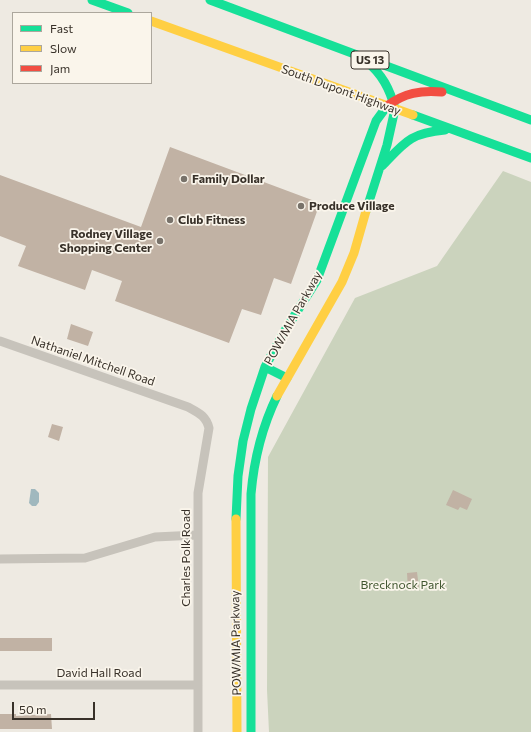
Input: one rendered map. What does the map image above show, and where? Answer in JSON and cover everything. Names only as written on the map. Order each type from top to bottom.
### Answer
[{"type":"main road","points":[[92,0],[125,12]]},
{"type":"main road","name":"US 13","points":[[210,0],[531,120]]},
{"type":"main road","name":"South Dupont Highway","points":[[152,21],[392,106],[451,130],[531,158]]},
{"type":"main road","points":[[351,52],[378,69],[392,106],[410,92],[421,90],[460,93]]},
{"type":"main road","name":"POW/MIA Parkway","points":[[251,732],[250,495],[255,459],[265,425],[288,378],[342,282],[382,166],[391,134],[392,106]]},
{"type":"main road","name":"POW/MIA Parkway","points":[[237,732],[235,543],[238,476],[243,441],[251,409],[265,367],[284,332],[317,280],[376,121],[392,106]]},
{"type":"main road","points":[[382,166],[408,138],[420,132],[451,130]]},
{"type":"main road","points":[[265,367],[288,378]]},
{"type":"street","name":"Nathaniel Mitchell Road","points":[[0,341],[178,404]]},
{"type":"street","name":"Charles Polk Road","points":[[178,404],[203,415],[207,420],[209,428],[199,481],[197,535],[198,732]]},
{"type":"street","points":[[0,559],[85,558],[155,537],[197,535]]},
{"type":"street","name":"David Hall Road","points":[[0,685],[198,685]]},
{"type":"green space","name":"Brecknock Park","points":[[503,171],[531,182],[531,732],[269,732],[267,690],[268,457],[355,298],[437,266]]},
{"type":"water","points":[[31,489],[35,489],[39,493],[39,502],[36,506],[32,506],[29,503]]},
{"type":"building","name":"Rodney Village Shopping Center","points":[[170,147],[320,203],[291,284],[274,278],[261,315],[242,309],[229,343],[115,301],[122,281],[92,270],[85,290],[18,266],[26,246],[0,236],[0,175],[141,227]]},
{"type":"building","points":[[71,324],[93,332],[88,346],[67,339]]},
{"type":"building","points":[[52,424],[63,427],[59,441],[48,437]]},
{"type":"building","points":[[453,490],[472,499],[467,510],[460,507],[458,510],[446,505]]},
{"type":"building","points":[[417,572],[419,588],[408,590],[407,573]]},
{"type":"building","points":[[0,638],[52,638],[52,651],[0,651]]},
{"type":"building","points":[[0,714],[16,714],[16,716],[51,714],[52,729],[0,729]]},
{"type":"traffic: fast","points":[[92,0],[125,12]]},
{"type":"traffic: fast","points":[[210,0],[531,120]]},
{"type":"traffic: fast","points":[[366,61],[377,71],[385,82],[395,109]]},
{"type":"traffic: fast","points":[[236,519],[238,476],[243,441],[251,409],[265,367],[284,332],[317,280],[376,121],[387,106]]},
{"type":"traffic: fast","points":[[366,211],[387,145],[395,109]]},
{"type":"traffic: fast","points":[[413,115],[531,158]]},
{"type":"traffic: fast","points":[[382,166],[409,140],[416,136],[433,131],[445,130]]},
{"type":"traffic: fast","points":[[265,367],[287,378]]},
{"type":"traffic: fast","points":[[251,732],[251,494],[254,468],[263,431],[277,396]]},
{"type":"traffic: slow","points":[[152,21],[413,115]]},
{"type":"traffic: slow","points":[[277,396],[342,282],[354,253],[366,211]]},
{"type":"traffic: slow","points":[[236,519],[237,732]]},
{"type":"traffic: jam","points":[[387,106],[400,98],[413,93],[442,92]]},
{"type":"place","name":"Family Dollar","points":[[184,179]]},
{"type":"place","name":"Produce Village","points":[[301,206]]},
{"type":"place","name":"Club Fitness","points":[[170,220]]},
{"type":"place","name":"Rodney Village Shopping Center","points":[[160,241]]}]
